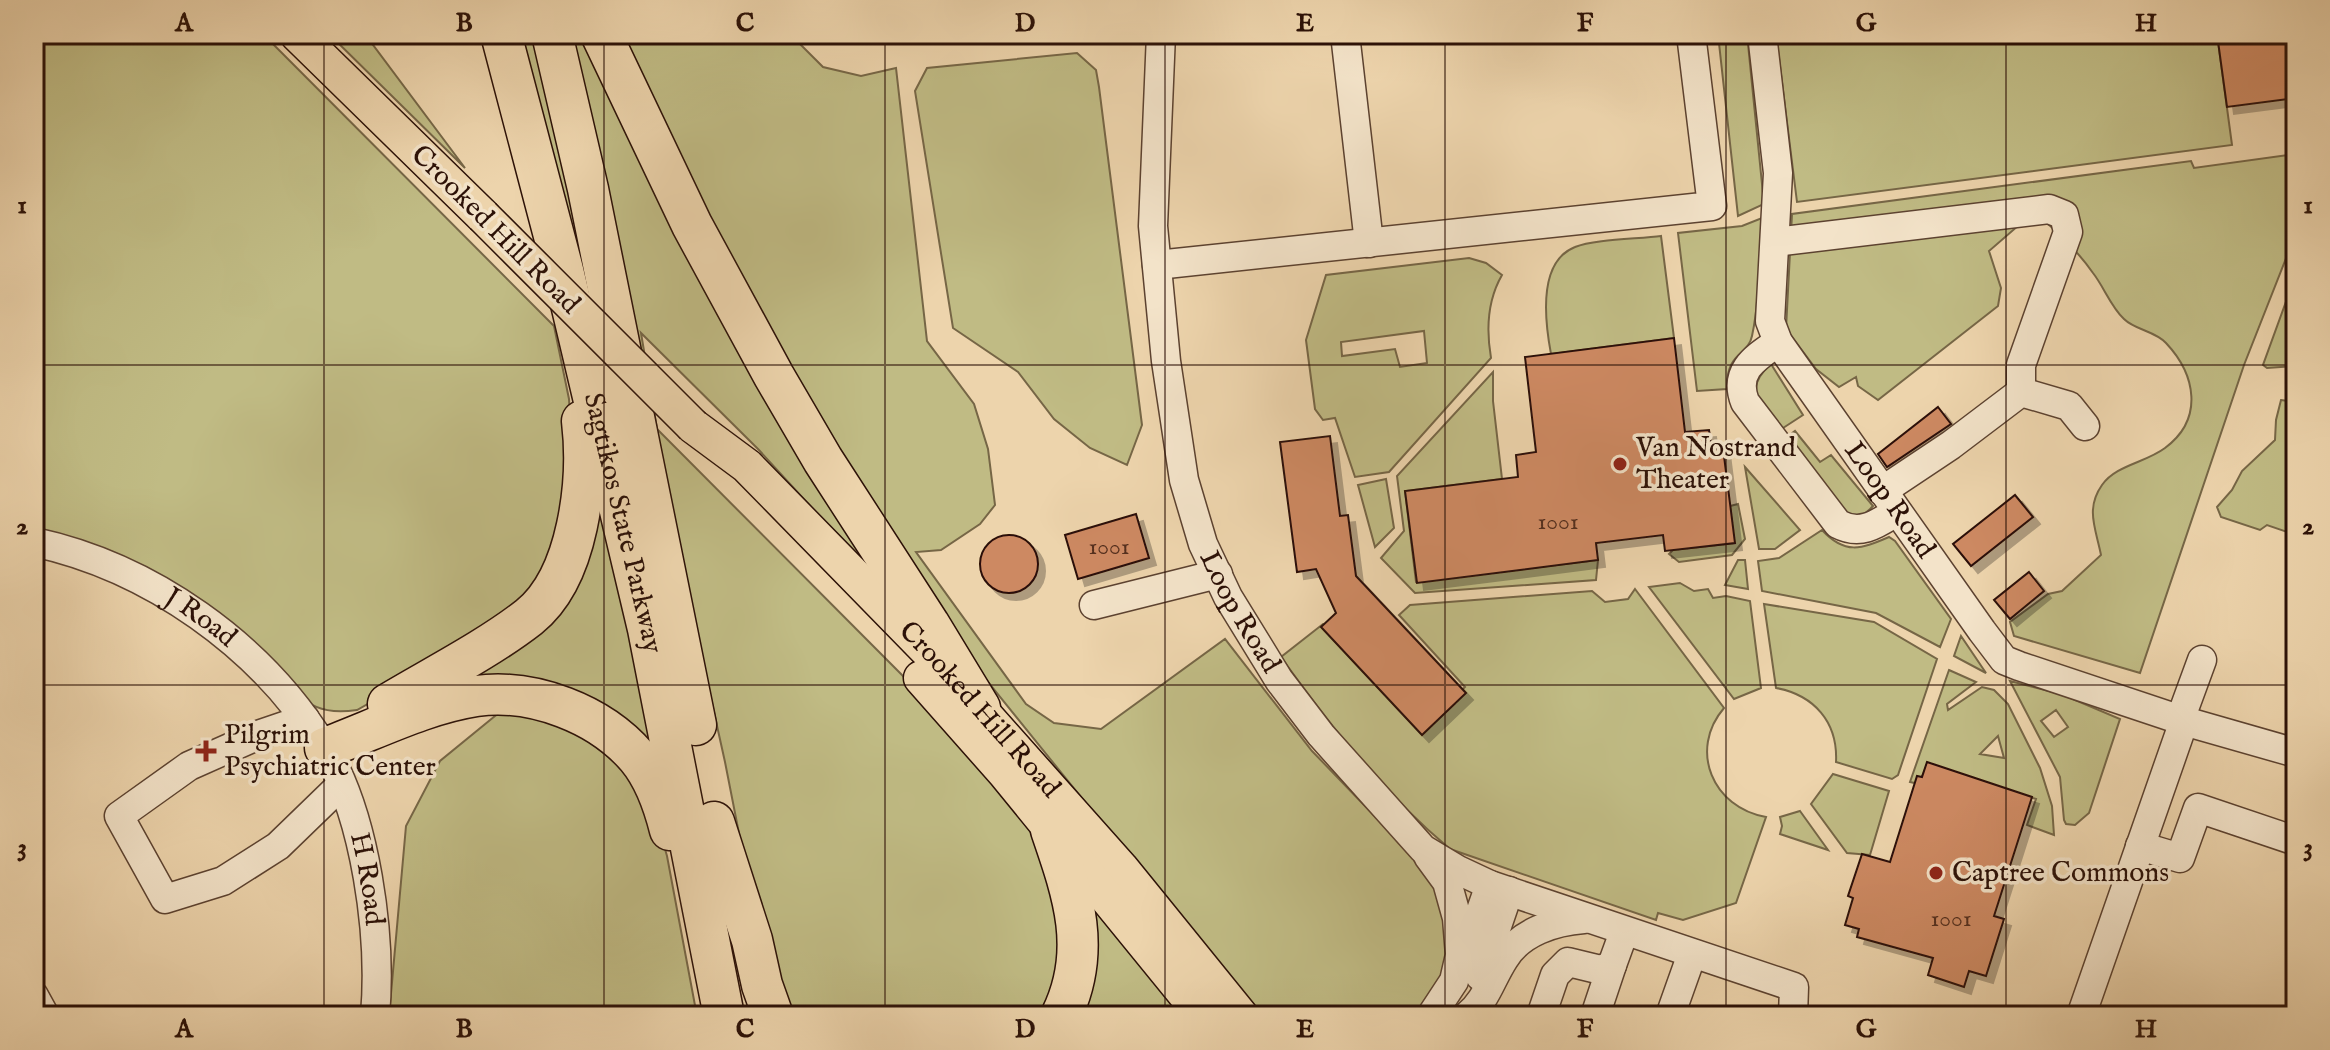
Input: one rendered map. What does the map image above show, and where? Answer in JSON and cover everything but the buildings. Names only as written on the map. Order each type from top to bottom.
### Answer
[{"type":"highway","name":"Sagtikos State Parkway","points":[[501,34],[563,270],[648,629],[721,1016]]},
{"type":"highway","name":"Sagtikos State Parkway","points":[[552,34],[601,251],[751,1016]]},
{"type":"highway","points":[[601,34],[692,225],[774,376],[823,460],[980,708]]},
{"type":"highway","points":[[315,734],[379,709],[531,615],[554,586],[570,552],[581,516],[584,476],[583,433],[563,270]]},
{"type":"highway","points":[[315,734],[478,696],[515,696],[549,702],[583,716],[614,736],[639,759],[660,801],[721,1016]]},
{"type":"highway","points":[[714,822],[773,1016]]},
{"type":"highway","points":[[1051,830],[1072,898],[1079,938],[1075,980],[1061,1016]]},
{"type":"main road","name":"Crooked Hill Road","points":[[297,34],[693,426],[1005,773],[1203,1016]]},
{"type":"main road","name":"Crooked Hill Road","points":[[693,426],[747,466],[818,536],[980,708],[1121,868],[1241,1016]]},
{"type":"street","name":"Loop Road","points":[[1161,34],[1153,226],[1166,361],[1184,480],[1203,544],[1228,597],[1279,680],[1321,735],[1423,849],[1458,870],[1499,888],[1794,987],[1793,1016]]},
{"type":"street","points":[[1345,34],[1369,243]]},
{"type":"street","points":[[1157,265],[1712,206],[1691,34]]},
{"type":"street","name":"Loop Road","points":[[1762,34],[1778,173],[1770,321],[1778,342],[2004,660],[2182,721],[2296,753]]},
{"type":"street","points":[[1775,242],[2049,209],[2064,215],[2068,232],[2021,365],[2021,392]]},
{"type":"street","points":[[1778,342],[1746,368],[1741,381],[1745,402],[1838,524],[1859,529],[1871,528],[1889,501],[1951,445],[2021,392]]},
{"type":"street","points":[[2021,392],[2069,406],[2085,426]]},
{"type":"street","name":"J Road","points":[[34,542],[65,549],[113,567],[167,595],[212,626],[256,664],[296,703],[315,734]]},
{"type":"street","points":[[1094,605],[1218,574]]},
{"type":"street","points":[[2081,1016],[2202,660]]},
{"type":"street","points":[[315,734],[261,734],[189,766],[119,816],[165,899],[223,881],[278,846],[341,785]]},
{"type":"street","name":"H Road","points":[[315,734],[349,801],[370,896],[376,947],[375,1016]]},
{"type":"street","points":[[2140,846],[2180,858],[2198,808],[2296,841]]},
{"type":"street","points":[[1423,849],[1447,882],[1457,918],[1460,955],[1454,981]]},
{"type":"street","points":[[1431,1016],[1454,981],[1499,888]]},
{"type":"street","points":[[1459,1016],[1478,979],[1499,888]]},
{"type":"street","points":[[1467,1016],[1479,1007],[1505,956],[1518,943],[1556,922],[1584,919]]},
{"type":"street","points":[[1595,1016],[1624,932]]},
{"type":"street","points":[[1670,1016],[1692,954]]},
{"type":"street","points":[[1541,1016],[1555,975],[1568,962],[1601,970],[1612,965]]},
{"type":"street","points":[[34,996],[45,1016]]},
{"type":"shaded area","points":[[34,34],[263,34],[554,326],[569,399],[574,488],[553,569],[498,630],[357,710],[325,710],[309,703],[284,682],[34,531]]},
{"type":"shaded area","points":[[329,34],[362,34],[465,168]]},
{"type":"shaded area","points":[[516,34],[542,34],[592,271],[578,262]]},
{"type":"shaded area","points":[[564,34],[591,34],[879,581],[758,449],[641,333],[657,429],[905,678],[1015,805],[1044,855],[1065,923],[1048,1016],[788,1016],[756,920],[725,762]]},
{"type":"shaded area","points":[[617,34],[790,34],[823,67],[861,76],[896,68],[927,341],[974,404],[988,449],[995,505],[980,524],[941,550],[916,552],[1026,704],[1054,723],[1101,729],[1225,639],[1312,751],[1417,860],[1442,892],[1448,958],[1438,982],[1413,1016],[1258,1016],[975,666],[782,370]]},
{"type":"shaded area","points":[[844,34],[1030,34],[859,41]]},
{"type":"shaded area","points":[[1718,34],[1747,34],[1764,204],[1738,216]]},
{"type":"shaded area","points":[[1776,34],[2217,34],[2232,145],[1797,202]]},
{"type":"shaded area","points":[[1077,53],[1096,70],[1099,87],[1142,425],[1127,465],[1090,448],[1054,419],[1018,372],[953,328],[915,91],[927,68]]},
{"type":"shaded area","points":[[2296,154],[2296,233],[2244,365],[2140,673],[2014,636],[2010,622],[2048,594],[2062,591],[2101,555],[2093,511],[2102,485],[2123,468],[2165,448],[2186,424],[2191,397],[2184,369],[2166,343],[2124,319],[2080,256],[2034,212],[1989,251],[2001,288],[1998,306],[1878,400],[1858,386],[1856,377],[1839,387],[1816,369],[1786,329],[1792,214],[2191,161],[2194,168]]},
{"type":"shaded area","points":[[1762,218],[1757,307],[1750,342],[1733,361],[1727,389],[1697,391],[1678,233],[1742,226]]},
{"type":"shaded area","points":[[1661,236],[1674,338],[1551,354],[1546,294],[1554,266],[1563,255],[1575,247],[1593,242]]},
{"type":"shaded area","points":[[1469,258],[1486,263],[1502,275],[1489,315],[1491,358],[1389,472],[1355,477],[1335,418],[1323,420],[1315,409],[1306,340],[1326,275]],"holes":[[[1424,331],[1427,363],[1400,367],[1395,349],[1342,356],[1341,342]]]},
{"type":"shaded area","points":[[2296,274],[2296,366],[2267,368],[2263,365]]},
{"type":"shaded area","points":[[1771,364],[1803,415],[1780,430],[1761,405],[1756,389],[1762,373]]},
{"type":"shaded area","points":[[1493,372],[1493,401],[1502,479],[1405,491],[1416,582],[1598,560],[1596,580],[1415,593],[1381,558],[1404,531],[1397,476]]},
{"type":"shaded area","points":[[2281,400],[2296,402],[2296,535],[2267,525],[2260,530],[2221,517],[2217,507],[2232,490],[2242,471],[2275,440]]},
{"type":"shaded area","points":[[1795,431],[1820,462],[1831,455],[1873,506],[1870,509],[1859,516],[1848,514],[1787,437]]},
{"type":"shaded area","points":[[1745,467],[1800,530],[1775,549],[1759,549]]},
{"type":"shaded area","points":[[1386,479],[1394,528],[1375,547],[1358,485]]},
{"type":"shaded area","points":[[599,482],[668,788],[610,714],[454,687],[501,655]]},
{"type":"shaded area","points":[[1738,504],[1745,539],[1732,555],[1679,562],[1669,554],[1673,550],[1734,543],[1730,506]]},
{"type":"shaded area","points":[[1822,530],[1846,546],[1862,547],[1889,537],[1895,541],[1951,619],[1940,647],[1876,613],[1762,591],[1758,561],[1779,558]]},
{"type":"shaded area","points":[[1738,560],[1745,560],[1748,589],[1725,585]]},
{"type":"shaded area","points":[[1680,583],[1694,591],[1708,589],[1713,598],[1726,596],[1750,601],[1761,688],[1734,699],[1649,587]]},
{"type":"shaded area","points":[[1635,589],[1724,708],[1713,724],[1707,759],[1720,790],[1732,802],[1766,817],[1736,903],[1683,920],[1658,913],[1656,920],[1450,849],[1403,806],[1360,759],[1281,657],[1323,624],[1422,729],[1465,687],[1399,615],[1410,605],[1592,591],[1605,602],[1628,599]]},
{"type":"shaded area","points":[[1764,604],[1874,622],[1937,659],[1898,775],[1892,779],[1836,762],[1833,735],[1821,713],[1802,697],[1776,688]]},
{"type":"shaded area","points":[[1961,636],[1986,673],[1954,656]]},
{"type":"shaded area","points":[[1949,670],[1976,682],[1947,704],[1948,710],[1982,687],[1994,690],[2008,704],[2040,768],[2052,806],[2054,835],[2027,825],[2036,799],[1927,764],[1919,784],[1910,782]],"holes":[[[1998,736],[2004,758],[1980,754]]]},
{"type":"shaded area","points":[[2010,681],[2061,694],[2120,719],[2089,813],[2075,825],[2066,824],[2064,820],[2060,777]],"holes":[[[2056,710],[2068,727],[2054,737],[2041,721]]]},
{"type":"shaded area","points":[[511,703],[551,712],[647,787],[667,856],[697,1016],[389,1016],[406,826],[440,761]]},
{"type":"shaded area","points":[[1833,774],[1889,791],[1870,855],[1847,853],[1811,804]]},
{"type":"shaded area","points":[[1800,811],[1828,850],[1780,834],[1780,817]]},
{"type":"shaded area","points":[[1082,895],[1187,1016],[1076,1016]]},
{"type":"place","name":"Van Nostrand Theater","points":[[1620,464]]},
{"type":"place","name":"Pilgrim Psychiatric Center","points":[[206,751]]},
{"type":"place","name":"Captree Commons","points":[[1936,873]]}]
